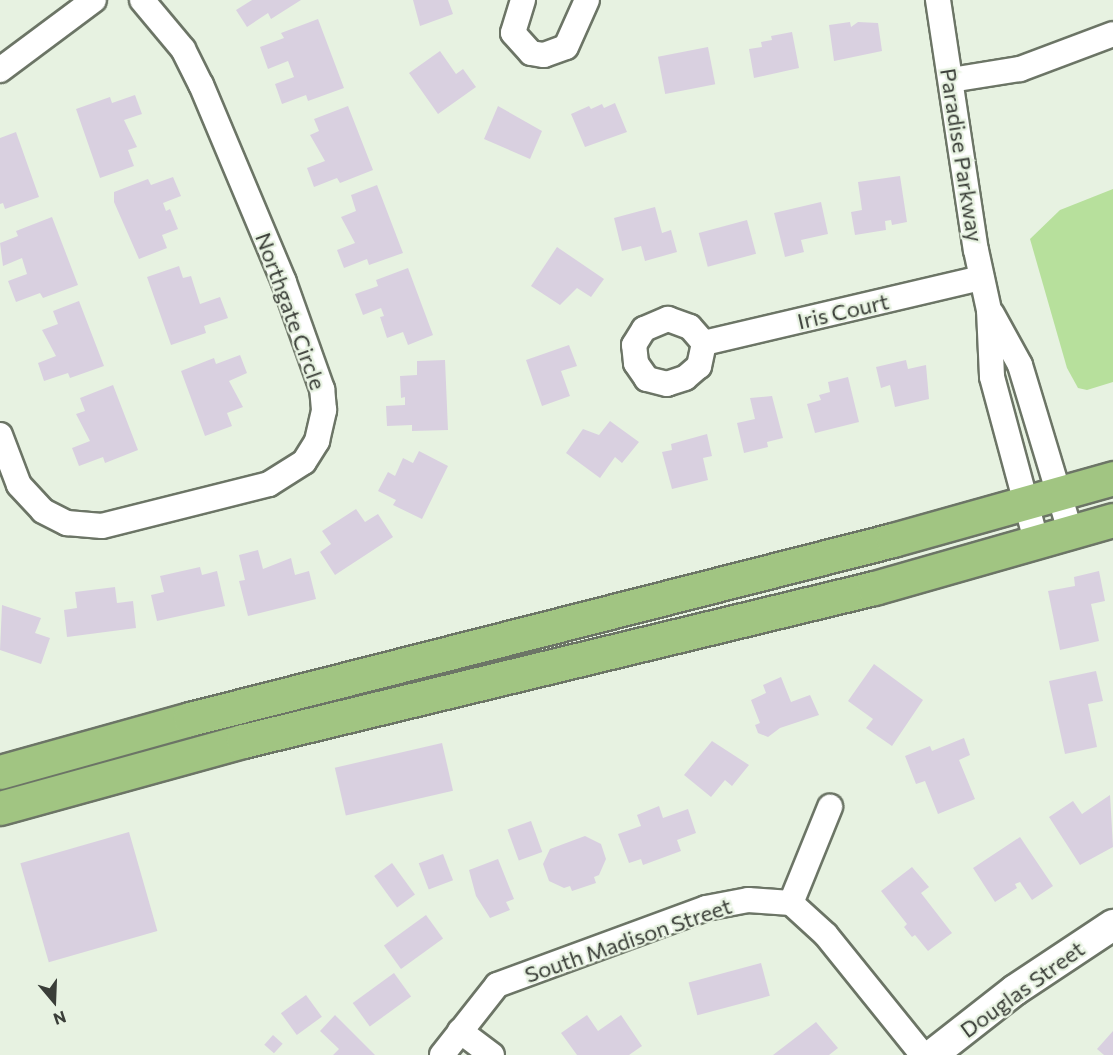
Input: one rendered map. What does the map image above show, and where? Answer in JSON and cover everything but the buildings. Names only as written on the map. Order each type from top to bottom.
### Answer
[{"type":"main road","points":[[0,772],[201,717],[1026,504],[1113,478]]},
{"type":"main road","points":[[0,808],[243,741],[874,588],[1037,544],[1113,520]]},
{"type":"street","points":[[0,70],[94,0]]},
{"type":"street","name":"Northgate Circle","points":[[0,435],[19,485],[44,511],[67,523],[102,526],[269,484],[304,462],[317,441],[324,410],[322,389],[284,282],[201,85],[183,49],[142,0]]},
{"type":"street","points":[[523,0],[513,33],[531,53],[544,55],[566,47],[587,0]]},
{"type":"street","name":"Paradise Parkway","points":[[938,0],[981,278],[989,310],[992,377],[1037,544]]},
{"type":"street","points":[[951,80],[1020,69],[1113,34]]},
{"type":"street","name":"Iris Court","points":[[704,343],[981,278]]},
{"type":"street","name":"Paradise Parkway","points":[[989,310],[1020,364],[1071,534]]},
{"type":"street","points":[[830,807],[791,903],[826,936],[923,1055]]},
{"type":"street","name":"South Madison Street","points":[[442,1055],[497,985],[706,908],[748,900],[791,903]]},
{"type":"street","name":"Douglas Street","points":[[932,1055],[1016,990],[1113,925]]},
{"type":"street","points":[[460,1031],[492,1055]]},
{"type":"shaded area","points":[[1113,189],[1113,382],[1087,390],[1078,388],[1067,368],[1030,239],[1060,210]]}]
